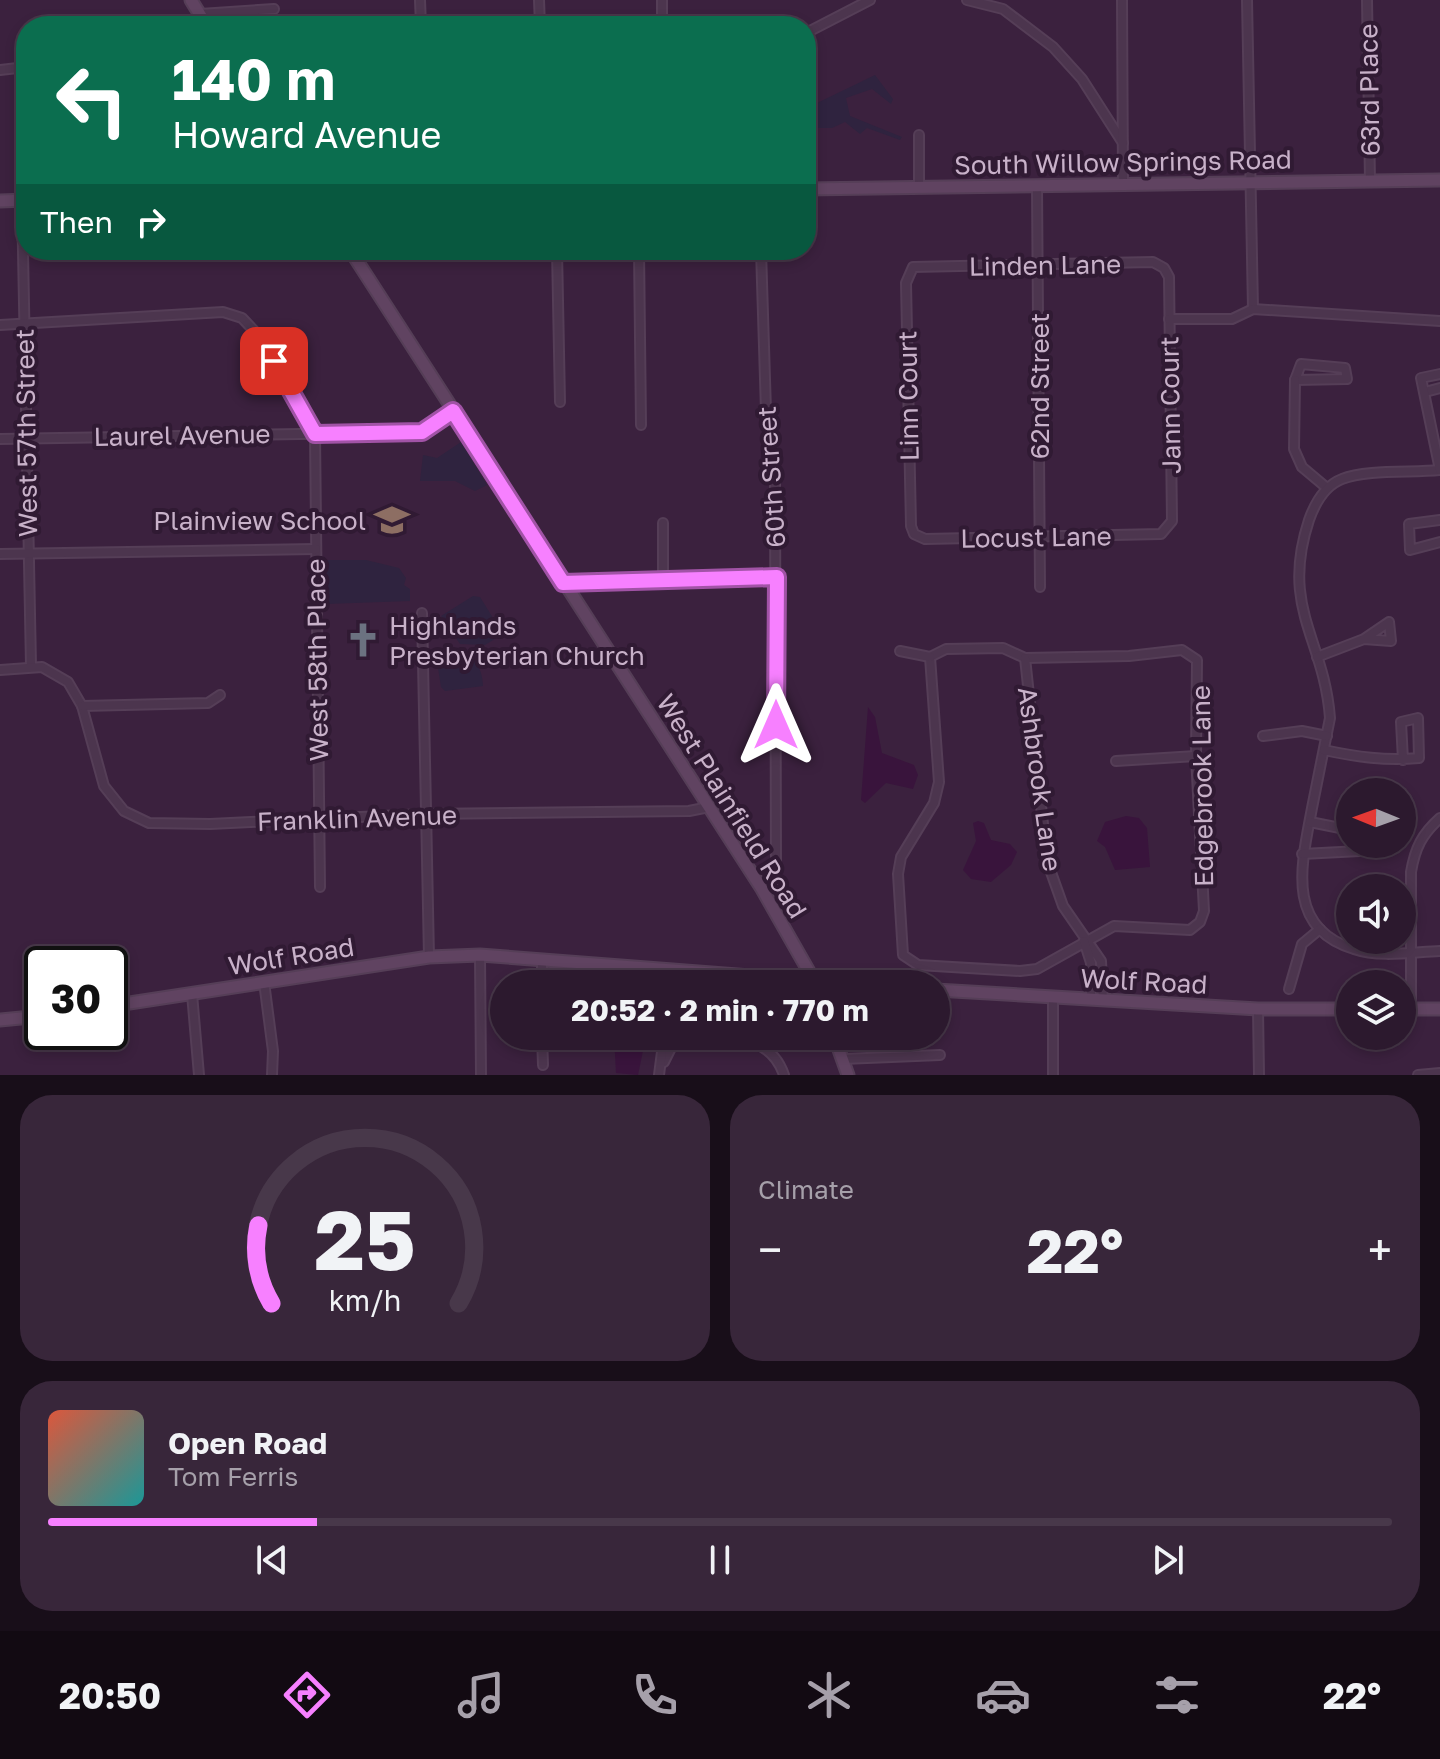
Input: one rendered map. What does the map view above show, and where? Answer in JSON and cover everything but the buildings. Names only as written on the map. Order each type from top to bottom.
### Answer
[{"type":"main road","points":[[191,0],[200,14]]},
{"type":"main road","name":"South Willow Springs Road","points":[[816,189],[1440,180]]},
{"type":"main road","name":"West Plainfield Road","points":[[356,260],[762,889],[808,970]]},
{"type":"main road","name":"Wolf Road","points":[[128,1003],[429,957],[480,955],[683,970]]},
{"type":"main road","name":"Wolf Road","points":[[950,991],[1258,1009],[1336,1009]]},
{"type":"main road","points":[[1416,1009],[1440,1009]]},
{"type":"main road","points":[[0,1020],[24,1018]]},
{"type":"main road","points":[[839,1050],[848,1075]]},
{"type":"street","points":[[835,0],[843,11]]},
{"type":"street","points":[[816,27],[870,0]]},
{"type":"street","points":[[967,0],[1003,4],[1053,47],[1082,79],[1123,143]]},
{"type":"street","points":[[1122,0],[1123,184]]},
{"type":"street","points":[[1247,0],[1253,309]]},
{"type":"street","name":"63rd Place","points":[[1367,0],[1370,181]]},
{"type":"street","points":[[200,14],[274,9]]},
{"type":"street","points":[[919,135],[919,187]]},
{"type":"street","name":"62nd Street","points":[[1037,186],[1040,587]]},
{"type":"street","name":"West 57th Street","points":[[24,260],[31,666]]},
{"type":"street","points":[[557,260],[560,402]]},
{"type":"street","points":[[639,260],[641,425]]},
{"type":"street","name":"60th Street","points":[[761,260],[766,411],[775,473],[777,577],[776,873],[772,883],[762,889]]},
{"type":"street","name":"Linden Lane","points":[[913,267],[1153,262],[1164,268],[1169,277]]},
{"type":"street","name":"Linn Court","points":[[911,526],[906,283],[913,267]]},
{"type":"street","name":"Jann Court","points":[[1166,531],[1172,521],[1169,277]]},
{"type":"street","points":[[1169,319],[1232,319],[1253,309],[1440,321]]},
{"type":"street","points":[[0,325],[223,312],[242,318],[260,337],[315,434]]},
{"type":"street","points":[[1295,380],[1344,382],[1348,371],[1345,368],[1301,364],[1295,380],[1294,449],[1302,467],[1327,488]]},
{"type":"street","points":[[1336,943],[1320,929],[1302,890],[1302,854],[1327,736],[1329,699],[1306,631],[1300,603],[1298,564],[1314,505],[1327,488],[1356,476],[1440,470],[1421,378],[1440,374]]},
{"type":"street","points":[[1425,392],[1440,388]]},
{"type":"street","name":"Laurel Avenue","points":[[0,439],[422,432],[453,411]]},
{"type":"street","name":"West 58th Place","points":[[315,434],[320,887]]},
{"type":"street","points":[[1440,520],[1409,524],[1410,550],[1440,542]]},
{"type":"street","points":[[663,523],[663,580]]},
{"type":"street","name":"Locust Lane","points":[[911,526],[914,534],[925,539],[1161,534],[1166,531]]},
{"type":"street","points":[[0,554],[316,549]]},
{"type":"street","points":[[563,583],[777,577]]},
{"type":"street","points":[[422,613],[429,957]]},
{"type":"street","points":[[1317,657],[1364,639]]},
{"type":"street","points":[[900,651],[930,657],[946,649],[1003,648],[1025,658]]},
{"type":"street","name":"Edgebrook Lane","points":[[1025,658],[1129,656],[1182,650],[1197,660],[1200,670],[1196,756],[1204,911],[1200,922],[1190,930],[1181,931],[1120,925],[1084,941]]},
{"type":"street","points":[[930,657],[939,782],[934,803],[909,841],[898,874],[903,955],[918,965],[1020,971],[1037,969],[1084,941]]},
{"type":"street","name":"Ashbrook Lane","points":[[1025,658],[1047,861],[1057,895],[1084,941],[1097,1000]]},
{"type":"street","points":[[0,670],[42,667],[68,682],[82,706],[208,703],[220,695]]},
{"type":"street","name":"Franklin Avenue","points":[[82,706],[104,786],[118,806],[133,817],[170,825],[319,821],[424,814],[689,811],[709,807]]},
{"type":"street","points":[[1324,750],[1371,760],[1403,760],[1419,758],[1418,718],[1401,722],[1403,760]]},
{"type":"street","points":[[1263,736],[1302,731],[1327,736]]},
{"type":"street","points":[[1116,761],[1196,756]]},
{"type":"street","points":[[1411,874],[1414,851],[1423,835],[1440,818]]},
{"type":"street","points":[[1310,822],[1336,827]]},
{"type":"street","points":[[1302,854],[1336,852]]},
{"type":"street","points":[[1289,989],[1302,944],[1320,929]]},
{"type":"street","points":[[1416,952],[1440,951]]},
{"type":"street","points":[[480,955],[481,1075]]},
{"type":"street","points":[[542,960],[542,970]]},
{"type":"street","points":[[264,982],[273,1051],[272,1075]]},
{"type":"street","points":[[192,994],[199,1075]]},
{"type":"street","points":[[1053,998],[1053,1075]]},
{"type":"street","points":[[1258,1009],[1259,1075]]},
{"type":"street","points":[[542,1050],[543,1065]]},
{"type":"street","points":[[660,1073],[666,1050]]},
{"type":"street","points":[[768,1050],[773,1053],[784,1075]]},
{"type":"street","points":[[843,1059],[940,1055]]},
{"type":"street","points":[[1418,1075],[1440,1073]]},
{"type":"shaded area","points":[[875,75],[893,99],[891,104],[872,89],[846,98],[850,116],[902,137],[900,140],[867,128],[860,134],[845,122],[832,128],[816,128],[816,104]]},
{"type":"shaded area","points":[[461,442],[487,485],[475,491],[455,481],[420,481],[423,455],[437,458]]},
{"type":"shaded area","points":[[326,560],[366,560],[399,568],[406,578],[404,585],[410,589],[410,601],[326,604]]},
{"type":"shaded area","points":[[473,596],[480,597],[503,634],[485,645],[460,644],[441,616]]},
{"type":"shaded area","points":[[455,651],[468,655],[476,663],[483,686],[445,691],[441,687],[436,655]]},
{"type":"shaded area","points":[[868,707],[875,717],[882,753],[914,765],[918,775],[913,789],[886,783],[865,803],[861,800]]},
{"type":"shaded area","points":[[1126,816],[1139,818],[1147,828],[1150,867],[1115,870],[1105,847],[1097,841],[1105,822]]},
{"type":"shaded area","points":[[973,823],[984,823],[991,840],[1010,844],[1017,852],[1011,865],[991,882],[971,879],[963,870],[976,841]]},
{"type":"shaded area","points":[[615,1050],[643,1050],[638,1075],[616,1073]]},
{"type":"place","name":"Plainview School","points":[[392,520]]},
{"type":"place","name":"Highlands Presbyterian Church","points":[[363,640]]},
{"type":"route","points":[[274,361],[315,434],[422,432],[453,411],[563,583],[777,577],[776,725]]}]
